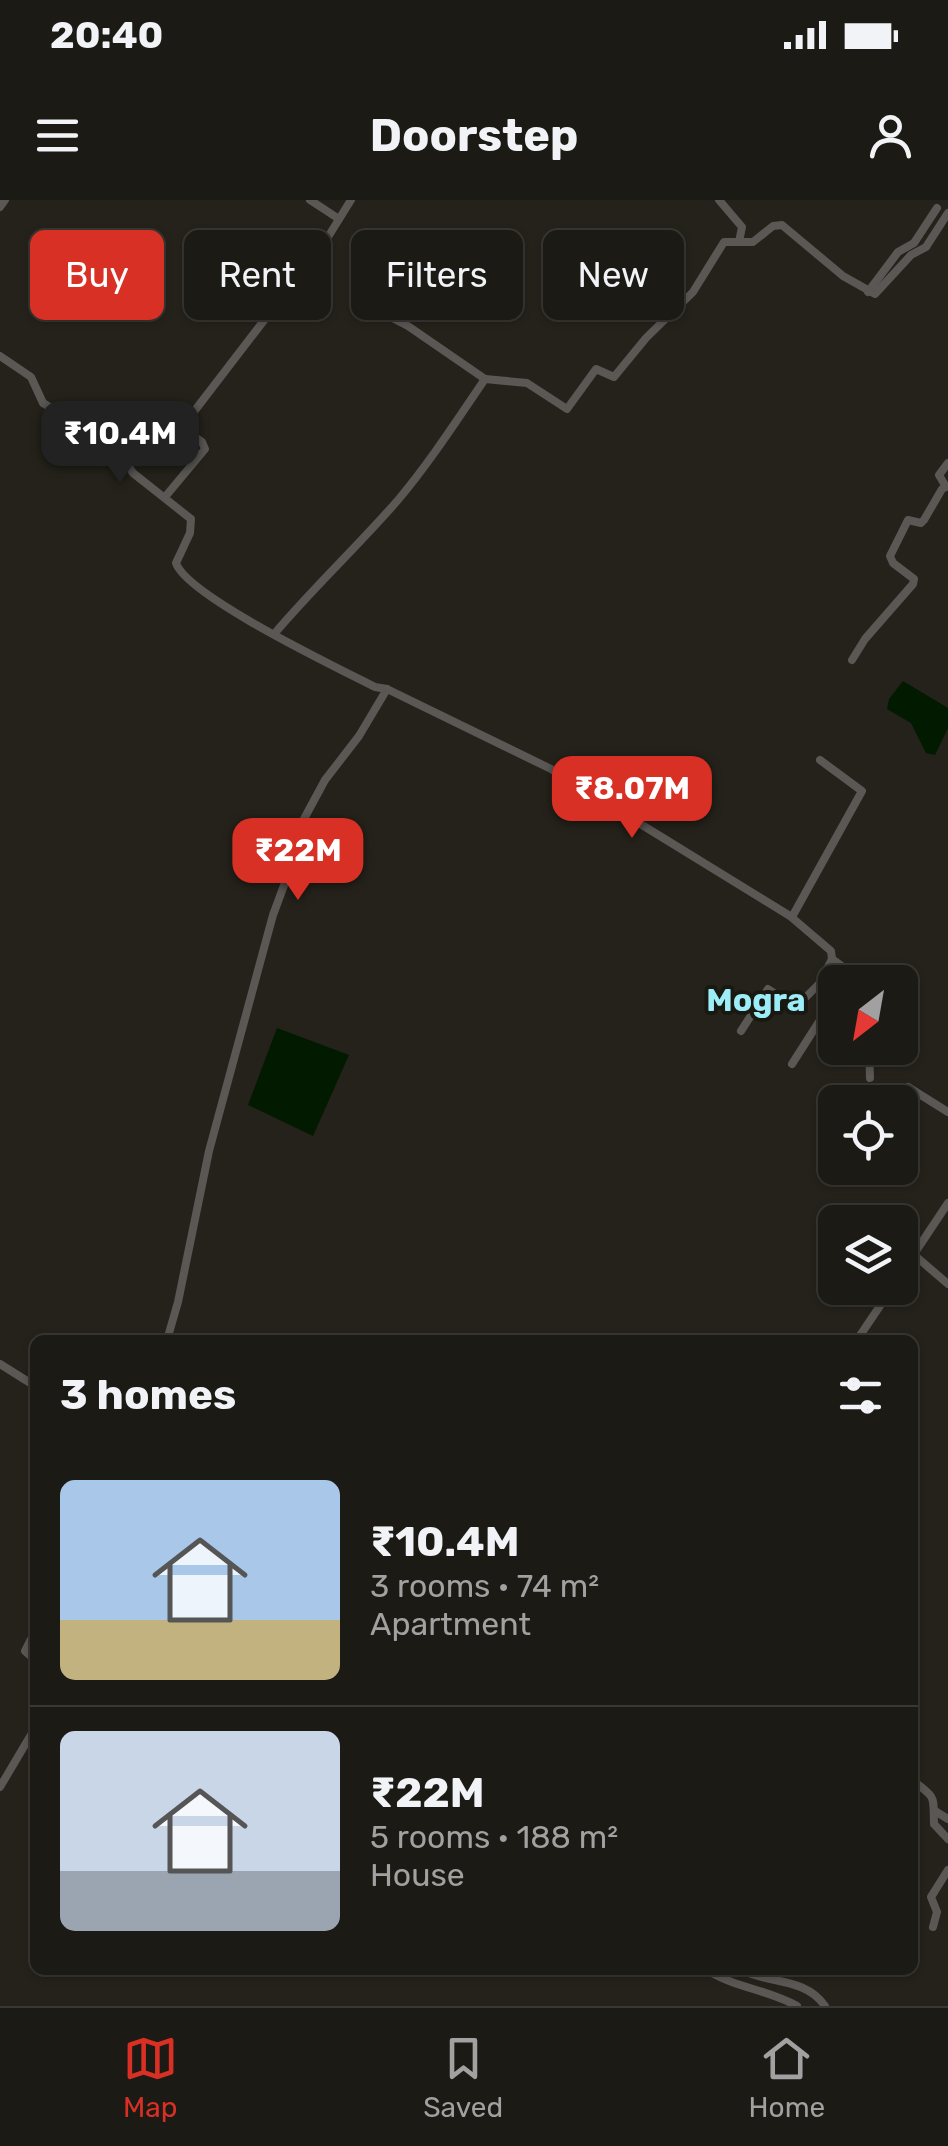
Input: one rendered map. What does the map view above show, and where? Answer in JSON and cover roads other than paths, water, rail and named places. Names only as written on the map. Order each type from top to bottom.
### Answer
[{"type":"street","points":[[0,207],[5,200]]},
{"type":"street","points":[[310,200],[339,219]]},
{"type":"street","points":[[164,497],[205,449],[184,429],[186,422],[351,200]]},
{"type":"street","points":[[719,200],[742,227],[739,242]]},
{"type":"street","points":[[868,292],[898,252],[914,242],[937,208]]},
{"type":"street","points":[[397,320],[484,379],[527,383],[570,408],[596,369],[614,377],[646,338],[685,302],[724,242],[753,242],[773,226],[782,225],[810,251],[876,294],[911,255],[923,250],[948,213]]},
{"type":"street","points":[[0,356],[30,377],[43,403],[118,450],[134,473],[192,521],[176,568],[216,600],[358,678],[550,769],[792,917],[828,946],[832,960],[839,965]]},
{"type":"street","points":[[276,633],[307,594],[398,500],[448,435],[484,379]]},
{"type":"street","points":[[852,660],[865,639],[913,584],[914,579],[900,570],[890,556],[908,520],[921,523],[946,487],[939,475],[948,463]]},
{"type":"street","points":[[168,1335],[209,1151],[286,880],[285,854],[325,780],[359,736],[387,689]]},
{"type":"street","points":[[792,917],[862,792],[820,760]]},
{"type":"street","points":[[830,965],[832,960]]},
{"type":"street","points":[[740,1031],[768,990],[796,1006],[818,986]]},
{"type":"street","points":[[792,1064],[818,1027]]},
{"type":"street","points":[[870,1065],[870,1078]]},
{"type":"street","points":[[918,1093],[948,1112]]},
{"type":"street","points":[[918,1248],[948,1203]]},
{"type":"street","points":[[918,1258],[948,1284]]},
{"type":"street","points":[[860,1335],[881,1305]]},
{"type":"street","points":[[0,1364],[30,1383]]},
{"type":"street","points":[[0,1787],[30,1736]]},
{"type":"street","points":[[918,1784],[932,1794],[934,1824],[948,1839]]},
{"type":"street","points":[[935,1812],[948,1819]]},
{"type":"street","points":[[933,1927],[937,1912],[931,1897],[948,1870]]},
{"type":"street","points":[[717,1975],[797,2006]]},
{"type":"street","points":[[760,1975],[796,1984],[813,1993],[825,2006]]},
{"type":"district","name":"Mogra","points":[[756,1000]]}]
